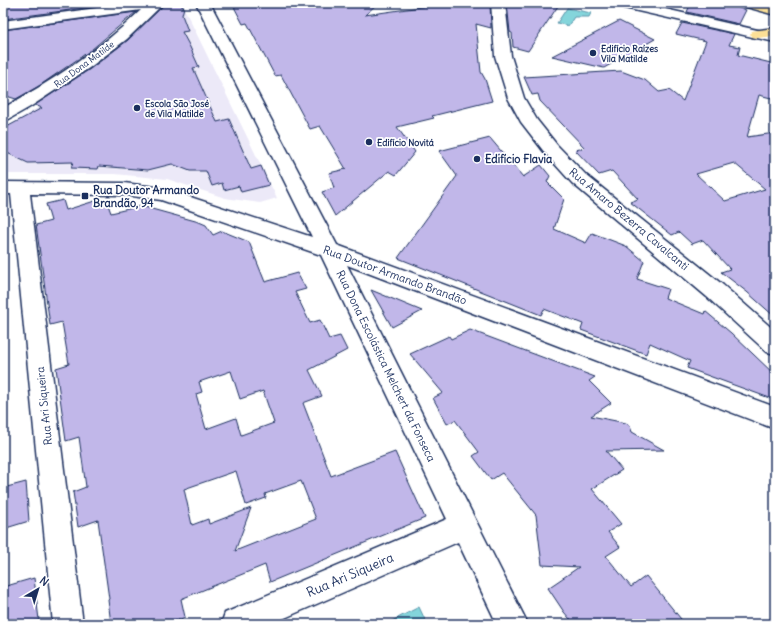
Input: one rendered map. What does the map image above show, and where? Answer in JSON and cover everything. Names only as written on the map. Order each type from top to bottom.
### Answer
[{"type":"highway","points":[[748,3],[774,8]]},
{"type":"highway","points":[[757,34],[775,32]]},
{"type":"street","points":[[3,25],[156,3]]},
{"type":"street","name":"Rua Dona Matilde","points":[[3,115],[47,90],[104,50],[127,33],[156,3]]},
{"type":"street","name":"Rua Dona Escolástica Melchert da Fonseca","points":[[203,3],[329,250],[513,624]]},
{"type":"street","name":"Rua Amaro Bezerra Cavalcanti","points":[[498,3],[503,56],[516,98],[530,122],[551,149],[579,179],[715,291],[775,345]]},
{"type":"street","points":[[620,3],[775,38]]},
{"type":"street","name":"Rua Doutor Armando Brandão","points":[[11,188],[124,189],[163,194],[329,250],[775,418]]},
{"type":"street","name":"Rua Ari Siqueira","points":[[11,188],[68,624]]},
{"type":"street","name":"Rua Ari Siqueira","points":[[236,624],[464,526]]},
{"type":"shaded area","name":"Escola São José de Vila Matilde","points":[[174,4],[182,4],[277,198],[260,203],[225,198],[167,179],[115,174],[3,174],[3,129],[67,90]]},
{"type":"water","points":[[567,8],[591,13],[589,17],[574,17],[568,26],[557,23]]},
{"type":"water","points":[[419,607],[427,624],[386,624]]},
{"type":"building","points":[[3,3],[122,3],[3,19]]},
{"type":"building","name":"Escola São José de Vila Matilde","points":[[164,3],[182,4],[182,7],[184,7],[182,15],[188,31],[182,32],[199,67],[193,68],[217,122],[229,119],[251,169],[261,166],[269,185],[241,192],[239,186],[224,190],[222,183],[212,186],[206,171],[190,171],[172,164],[148,170],[99,166],[98,169],[71,168],[73,162],[28,163],[3,151],[3,129],[42,108],[35,105],[90,69],[128,40],[164,5]]},
{"type":"building","points":[[232,3],[378,3],[365,15],[449,3],[490,3],[491,28],[476,24],[481,72],[485,79],[492,101],[432,116],[434,118],[397,127],[415,152],[396,175],[389,171],[335,216],[322,192],[334,188],[329,173],[346,169],[320,126],[310,129],[281,75],[275,76],[247,23],[243,24]]},
{"type":"building","points":[[507,3],[560,3],[528,51],[513,47]]},
{"type":"building","points":[[691,3],[723,3],[746,10],[739,24],[687,12]]},
{"type":"building","points":[[136,12],[91,50],[39,86],[16,99],[3,95],[3,30]]},
{"type":"building","name":"Edifício Raízes Vila Matilde","points":[[619,21],[655,39],[604,68],[552,56]]},
{"type":"building","points":[[682,23],[734,34],[729,45],[740,47],[738,55],[775,64],[775,99],[759,95],[747,137],[775,133],[775,317],[747,292],[721,272],[730,269],[703,240],[692,244],[679,232],[672,235],[630,202],[638,199],[612,171],[599,175],[575,150],[585,148],[540,101],[538,94],[532,95],[524,77],[621,71],[645,80],[659,92],[669,90],[683,101],[706,41],[676,34]],"holes":[[[734,163],[765,189],[725,201],[696,174]]]},
{"type":"building","points":[[490,138],[523,177],[541,165],[550,176],[547,182],[564,199],[554,229],[586,243],[592,233],[626,246],[644,261],[637,279],[668,289],[665,298],[704,314],[705,311],[731,333],[775,375],[775,400],[687,368],[690,361],[650,343],[646,354],[581,330],[583,324],[544,309],[541,315],[398,258],[457,176],[439,151]]},
{"type":"building","points":[[63,200],[66,210],[98,200],[107,202],[111,213],[141,206],[199,222],[206,225],[213,235],[222,231],[249,242],[265,282],[297,273],[306,289],[295,292],[310,323],[320,320],[329,339],[340,336],[347,350],[309,370],[322,396],[303,403],[331,476],[395,452],[425,518],[270,582],[265,565],[181,599],[185,617],[168,624],[111,624],[98,520],[78,527],[73,492],[86,487],[79,437],[66,441],[56,368],[69,364],[62,322],[50,325],[36,225],[51,221],[46,204]],"holes":[[[231,371],[240,399],[263,391],[274,423],[241,435],[236,418],[206,429],[196,394],[202,392],[199,382]],[[236,471],[246,505],[266,498],[265,494],[301,481],[316,519],[235,551],[251,508],[209,524],[208,519],[192,525],[184,489]]]},
{"type":"building","points":[[371,290],[422,311],[392,327]]},
{"type":"building","points":[[470,330],[595,377],[589,381],[611,403],[591,416],[626,423],[630,426],[632,432],[664,450],[606,451],[622,470],[592,489],[621,524],[608,532],[620,547],[606,556],[631,587],[646,576],[685,624],[574,624],[564,612],[548,588],[579,567],[542,565],[536,515],[502,473],[491,480],[473,456],[479,452],[455,420],[447,424],[433,398],[443,393],[410,354],[449,336],[451,339]]},
{"type":"building","points":[[26,482],[29,521],[3,529],[3,488]]},
{"type":"building","points":[[34,578],[39,620],[26,624],[3,624],[3,587]]},
{"type":"place","name":"Edifício Raízes Vila Matilde","points":[[593,53]]},
{"type":"place","name":"Escola São José de Vila Matilde","points":[[137,108]]},
{"type":"place","name":"Edifício Novitá","points":[[369,142]]},
{"type":"place","name":"Edifício Flavia","points":[[477,159]]},
{"type":"place","name":"Rua Doutor Armando Brandão, 94","points":[[85,196]]}]
